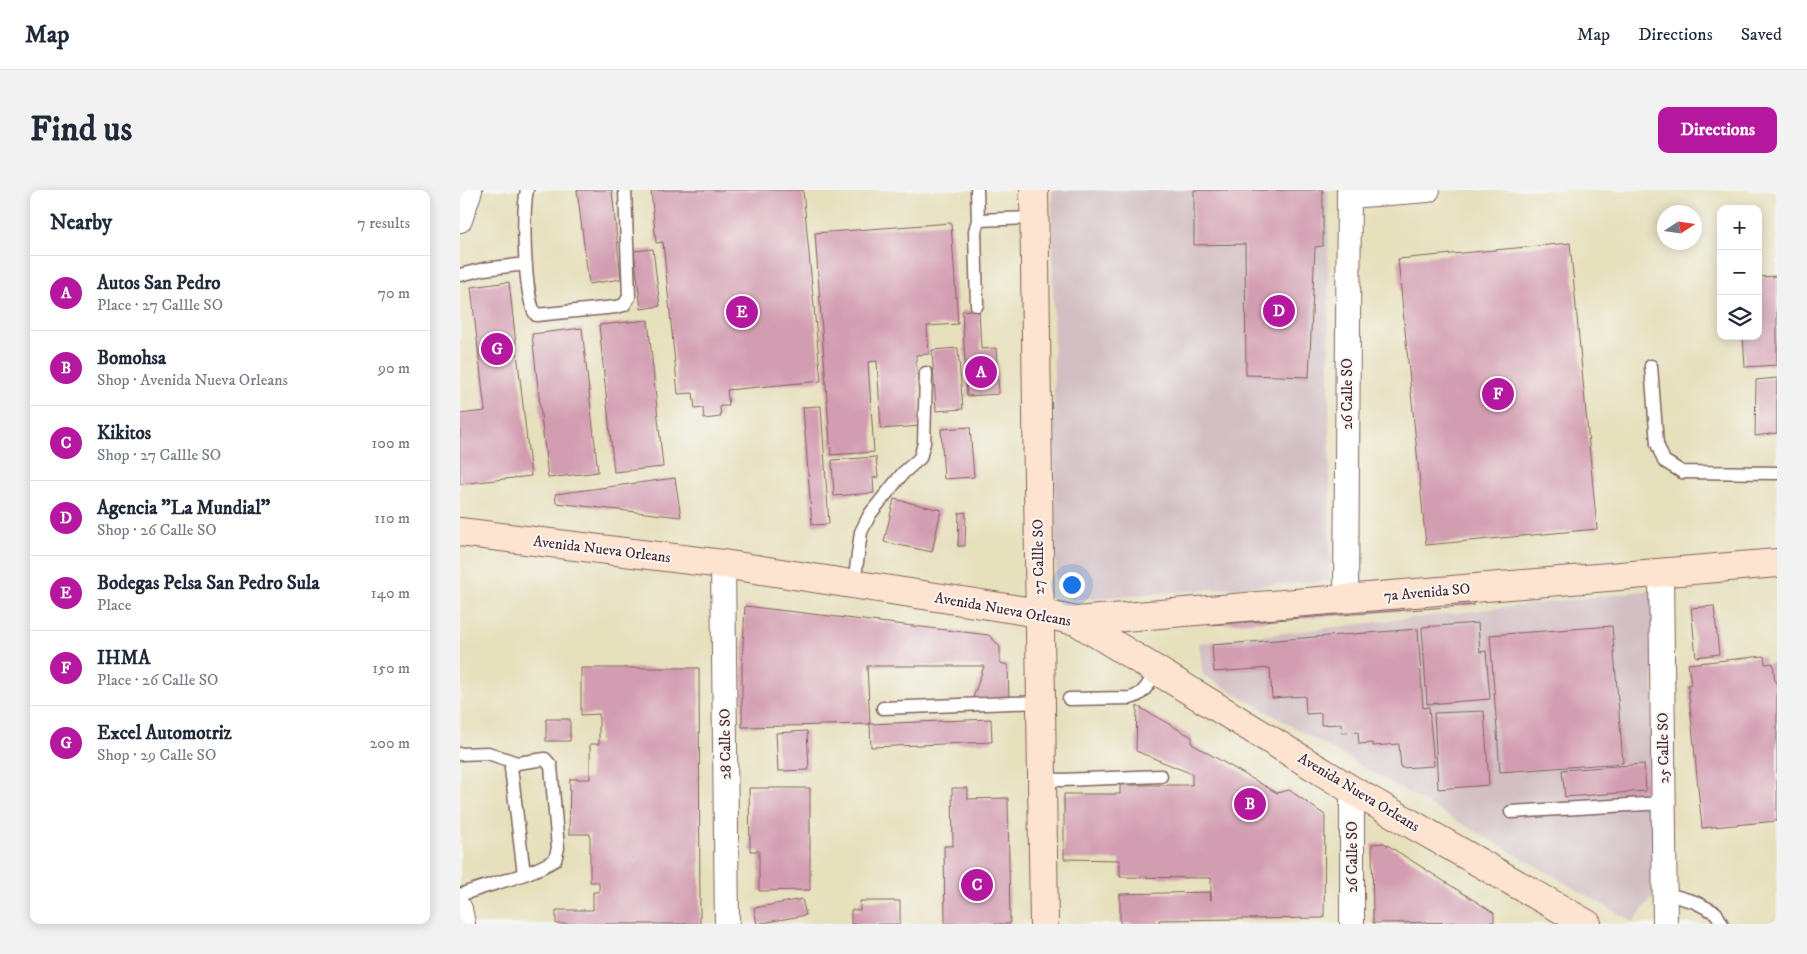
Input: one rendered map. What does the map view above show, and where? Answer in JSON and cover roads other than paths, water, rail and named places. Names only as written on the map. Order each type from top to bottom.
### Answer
[{"type":"street","points":[[460,220],[470,190]]},
{"type":"street","name":"27 Callle SO","points":[[1034,190],[1038,613],[1044,924]]},
{"type":"street","points":[[1349,193],[1428,190]]},
{"type":"street","name":"26 Calle SO","points":[[1346,598],[1349,193]]},
{"type":"street","name":"Avenida Nueva Orleans","points":[[460,532],[723,564],[1038,613],[1076,621],[1352,790],[1587,924]]},
{"type":"street","name":"7a Avenida SO","points":[[1076,621],[1777,563]]},
{"type":"street","name":"28 Calle SO","points":[[723,564],[727,924]]},
{"type":"street","name":"25 Calle SO","points":[[1661,572],[1664,924]]},
{"type":"street","name":"26 Calle SO","points":[[1352,790],[1352,924]]},
{"type":"street","points":[[460,909],[463,924]]},
{"type":"lane","points":[[527,190],[523,224],[526,264],[532,306],[536,315],[624,305],[629,297],[625,190]]},
{"type":"lane","points":[[977,190],[978,220],[975,231],[977,305]]},
{"type":"lane","points":[[978,220],[1034,218]]},
{"type":"lane","points":[[460,275],[484,269],[526,264]]},
{"type":"lane","points":[[1651,366],[1657,444],[1664,461],[1682,472],[1777,473]]},
{"type":"lane","points":[[854,584],[861,532],[870,514],[903,473],[920,458],[924,443],[926,373]]},
{"type":"lane","points":[[1069,699],[1138,697],[1142,694],[1157,670]]},
{"type":"lane","points":[[883,708],[1040,702]]},
{"type":"lane","points":[[460,754],[488,753],[516,764]]},
{"type":"lane","points":[[460,895],[524,874],[555,860],[558,848],[551,766],[545,759],[516,764],[511,768],[524,874]]},
{"type":"lane","points":[[1041,779],[1062,780],[1161,776]]},
{"type":"lane","points":[[1511,812],[1663,803]]},
{"type":"lane","points":[[1664,893],[1695,902],[1716,913],[1722,924]]},
{"type":"place","name":"Agencia \"La Mundial\"","points":[[1279,311]]},
{"type":"place","name":"Bodegas Pelsa San Pedro Sula","points":[[742,312]]},
{"type":"place","name":"Excel Automotriz","points":[[497,349]]},
{"type":"place","name":"Autos San Pedro","points":[[981,372]]},
{"type":"place","name":"IHMA","points":[[1498,394]]},
{"type":"place","name":"Bomohsa","points":[[1250,804]]},
{"type":"place","name":"Kikitos","points":[[977,885]]}]
